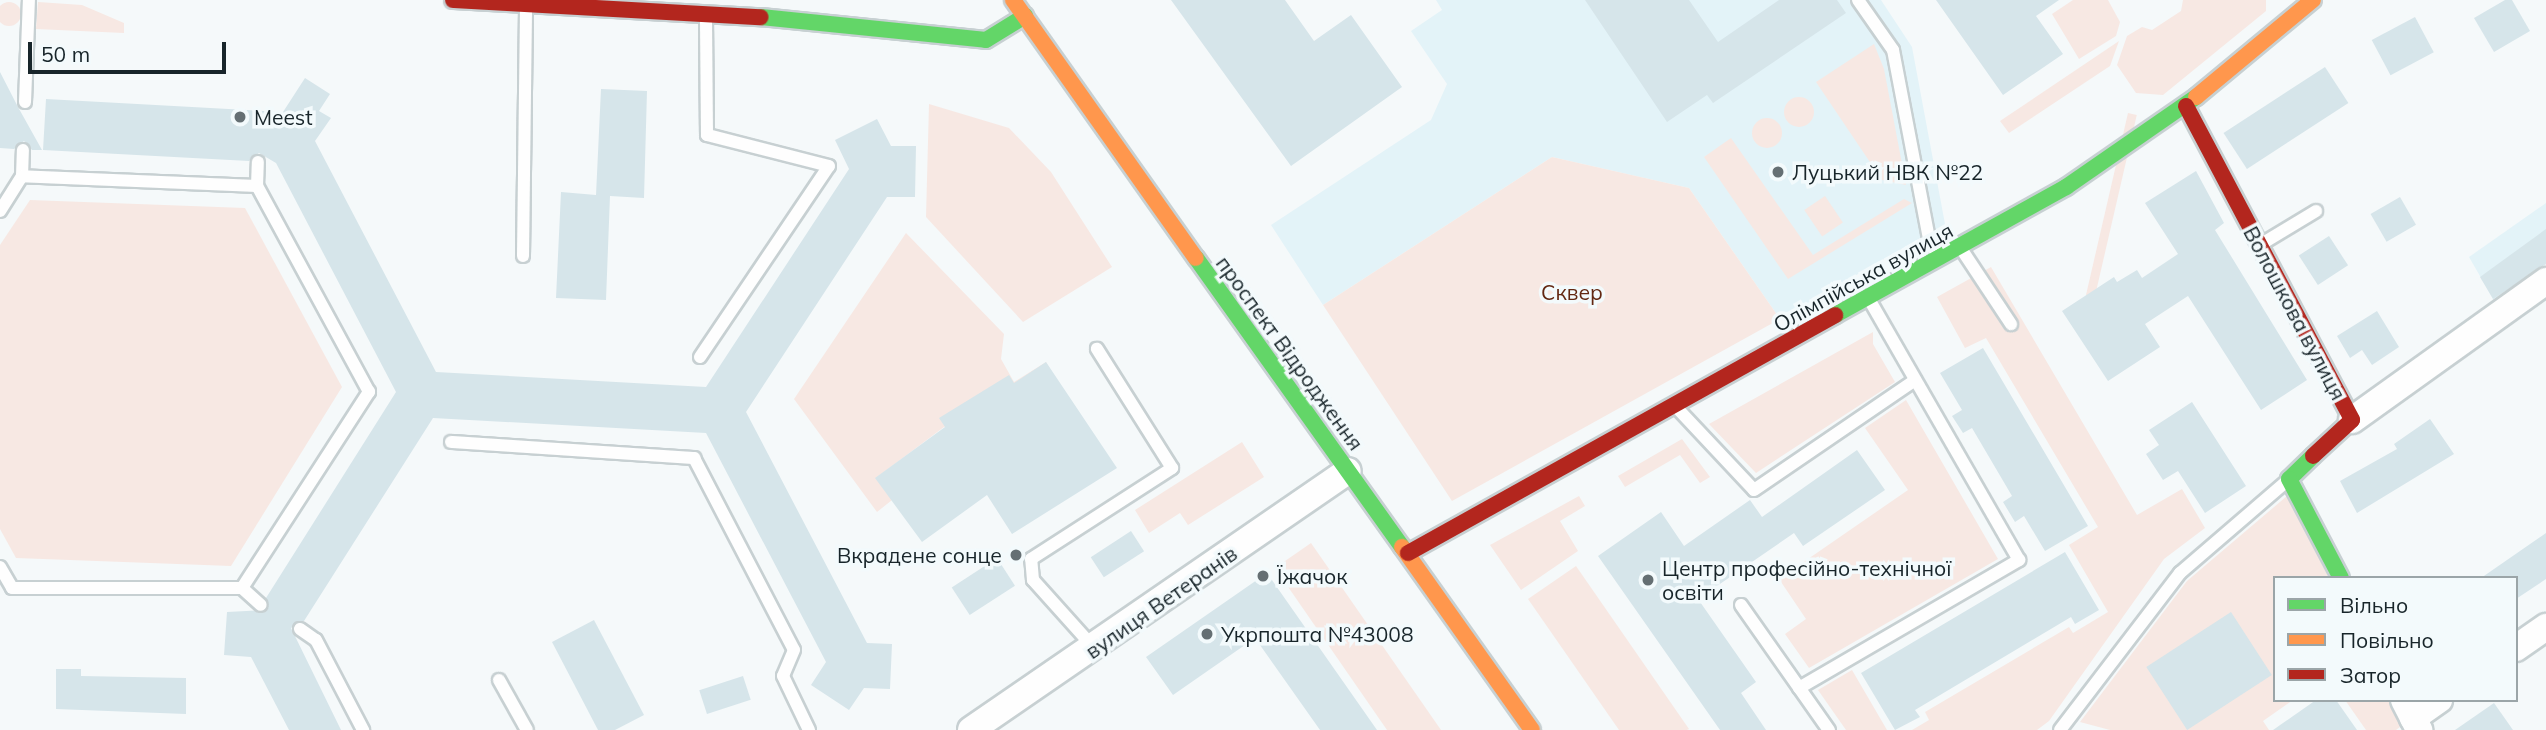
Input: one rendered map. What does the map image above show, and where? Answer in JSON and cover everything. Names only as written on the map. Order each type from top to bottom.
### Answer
[{"type":"street","points":[[453,0],[780,18],[986,40],[1025,16]]},
{"type":"street","points":[[780,18],[806,0]]},
{"type":"street","name":"проспект Відродження","points":[[1013,0],[1532,730]]},
{"type":"street","name":"Олімпійська вулиця","points":[[1408,553],[2066,187],[2186,106],[2290,12],[2313,0]]},
{"type":"street","name":"Волошкова вулиця","points":[[2186,106],[2352,420],[2290,479]]},
{"type":"street","points":[[2352,420],[2546,281]]},
{"type":"street","name":"вулиця Ветеранів","points":[[971,730],[1096,649],[1348,471]]},
{"type":"street","points":[[2290,479],[2340,576]]},
{"type":"street","points":[[2518,647],[2546,627]]},
{"type":"street","points":[[2412,716],[2436,702]]},
{"type":"lane","points":[[25,102],[29,0]]},
{"type":"lane","points":[[1858,0],[1894,50],[1929,239],[1939,259]]},
{"type":"lane","points":[[523,256],[526,4]]},
{"type":"lane","points":[[700,357],[829,166],[707,135],[706,13]]},
{"type":"lane","points":[[0,211],[22,176],[23,150]]},
{"type":"lane","points":[[242,588],[369,391],[257,186],[258,162]]},
{"type":"lane","points":[[22,176],[257,186]]},
{"type":"lane","points":[[2260,245],[2316,211]]},
{"type":"lane","points":[[1960,247],[2011,324]]},
{"type":"lane","points":[[1799,688],[2019,560],[1868,298]]},
{"type":"lane","points":[[1096,649],[1033,580],[1031,559],[1172,468],[1097,349]]},
{"type":"lane","points":[[1675,405],[1754,490],[1915,380]]},
{"type":"lane","points":[[451,442],[694,458],[794,650],[783,676],[809,730]]},
{"type":"lane","points":[[2060,730],[2180,573],[2290,479]]},
{"type":"lane","points":[[0,567],[6,591],[242,588],[261,605]]},
{"type":"lane","points":[[1741,605],[1829,730]]},
{"type":"lane","points":[[300,629],[316,640],[363,730]]},
{"type":"lane","points":[[499,680],[527,730]]},
{"type":"shaded area","name":"Луцький НВК №22","points":[[1436,0],[1881,0],[1912,47],[1945,224],[1780,319],[1689,188],[1552,157],[1323,305],[1271,225],[1431,120],[1447,84],[1411,31],[1442,10]]},
{"type":"shaded area","points":[[2546,203],[2546,264],[2495,302],[2469,257]]},
{"type":"green space","points":[[2073,0],[2108,0],[2120,22],[2116,36],[2079,59],[2052,14]]},
{"type":"green space","points":[[2183,0],[2266,0],[2266,11],[2163,95],[2136,93],[2117,65],[2127,36],[2142,27],[2152,30],[2181,11]]},
{"type":"green space","points":[[38,2],[82,5],[124,23],[124,33],[36,29]]},
{"type":"green space","points":[[14,3],[20,9],[18,23],[9,26],[0,23],[0,5]]},
{"type":"green space","points":[[2119,41],[2110,66],[2009,133],[2000,121]]},
{"type":"green space","points":[[1874,44],[1884,69],[1906,185],[1882,180],[1816,82]]},
{"type":"green space","points":[[1799,97],[1810,101],[1814,112],[1810,123],[1799,127],[1788,123],[1784,112],[1788,101]]},
{"type":"green space","points":[[929,104],[1009,128],[1051,172],[1112,267],[1023,322],[926,217]]},
{"type":"green space","points":[[2128,113],[2137,115],[2095,297],[2086,295]]},
{"type":"green space","points":[[1767,118],[1778,122],[1782,133],[1778,144],[1767,148],[1756,144],[1752,133],[1756,122]]},
{"type":"green space","points":[[1731,138],[1813,255],[1904,199],[1912,203],[1788,279],[1704,157]]},
{"type":"green space","name":"Сквер","points":[[1552,157],[1689,188],[1780,319],[1452,501],[1323,305]]},
{"type":"green space","points":[[1825,196],[1843,223],[1822,237],[1804,210]]},
{"type":"green space","points":[[30,200],[245,208],[342,387],[231,566],[16,558],[0,529],[0,245]]},
{"type":"green space","points":[[906,233],[1004,334],[1001,359],[1014,382],[1046,362],[1061,387],[944,427],[876,478],[892,500],[877,512],[794,399]]},
{"type":"green space","points":[[1991,267],[2137,515],[2182,489],[2205,528],[2164,559],[2049,721],[2037,730],[1912,730],[1929,720],[1925,712],[2069,627],[2073,633],[2108,612],[2069,545],[2098,527],[1986,338],[1965,348],[1937,297]]},
{"type":"green space","points":[[1873,332],[1873,344],[1895,382],[1756,473],[1709,424]]},
{"type":"green space","points":[[1906,400],[1998,559],[1809,668],[1785,634],[1806,619],[1779,579],[1908,490],[1865,428]]},
{"type":"green space","points":[[1682,439],[1710,477],[1700,483],[1680,455],[1625,487],[1618,476]]},
{"type":"green space","points":[[1242,442],[1264,477],[1188,525],[1180,513],[1149,533],[1135,510]]},
{"type":"green space","points":[[1579,496],[1585,506],[1560,521],[1578,551],[1521,590],[1490,545]]},
{"type":"green space","points":[[2287,496],[2328,576],[2273,576],[2273,702],[2290,702],[2263,721],[2269,730],[2110,730],[2080,722],[2187,581]]},
{"type":"green space","points":[[1311,543],[1441,730],[1387,730],[1275,568]]},
{"type":"green space","points":[[1576,566],[1689,729],[1619,730],[1528,599]]},
{"type":"green space","points":[[1852,670],[1887,730],[1846,730],[1818,690]]},
{"type":"green space","points":[[2346,702],[2393,702],[2404,724],[2396,730],[2366,730]]},
{"type":"building","points":[[1171,0],[1285,0],[1314,41],[1351,15],[1402,87],[1291,166]]},
{"type":"building","points":[[1585,0],[1689,0],[1718,42],[1779,0],[1837,0],[1846,13],[1713,103],[1707,95],[1667,122]]},
{"type":"building","points":[[1936,0],[2059,0],[2036,16],[2063,54],[2003,95]]},
{"type":"building","points":[[2505,0],[2512,0],[2530,31],[2494,52],[2474,18]]},
{"type":"building","points":[[2415,17],[2434,52],[2391,75],[2372,40]]},
{"type":"building","points":[[2325,67],[2348,103],[2247,169],[2224,133]]},
{"type":"building","points":[[0,72],[42,150],[32,150],[24,141],[14,149],[0,148]]},
{"type":"building","points":[[305,78],[330,94],[319,111],[331,118],[315,141],[436,372],[706,387],[849,169],[835,140],[877,119],[891,146],[916,146],[915,197],[887,197],[746,412],[867,643],[892,644],[890,689],[864,688],[849,710],[811,685],[826,662],[706,433],[433,418],[304,621],[291,628],[341,730],[289,730],[251,657],[224,655],[227,612],[268,610],[266,598],[396,392],[276,163],[259,153],[249,161],[43,150],[46,99],[283,112]]},
{"type":"building","points":[[601,89],[647,91],[644,198],[610,196],[606,300],[556,298],[561,192],[596,195]]},
{"type":"building","points":[[2196,171],[2224,223],[2215,230],[2307,380],[2261,410],[2188,296],[2145,324],[2160,347],[2108,381],[2062,311],[2114,277],[2117,282],[2137,270],[2142,278],[2178,254],[2145,203]]},
{"type":"building","points":[[2400,197],[2416,225],[2387,242],[2371,214]]},
{"type":"building","points":[[2546,229],[2546,264],[2493,299],[2480,277]]},
{"type":"building","points":[[2329,236],[2348,265],[2318,285],[2299,256]]},
{"type":"building","points":[[2377,311],[2399,347],[2372,365],[2362,350],[2350,358],[2337,336]]},
{"type":"building","points":[[1983,348],[2088,526],[2045,551],[2024,516],[2015,522],[2003,502],[2012,496],[1972,428],[1963,433],[1952,416],[1962,410],[1940,373]]},
{"type":"building","points":[[1046,362],[1117,468],[1012,534],[987,495],[922,542],[875,478],[945,427],[939,418],[1009,375],[1014,383]]},
{"type":"building","points":[[2192,402],[2246,486],[2205,513],[2178,471],[2163,480],[2146,454],[2159,445],[2149,430]]},
{"type":"building","points":[[2430,419],[2454,454],[2357,513],[2340,481],[2397,449],[2394,444]]},
{"type":"building","points":[[1857,450],[1885,490],[1803,546],[1794,533],[1698,599],[1756,682],[1741,693],[1766,730],[1720,730],[1598,556],[1661,512],[1684,546],[1750,500],[1762,517]]},
{"type":"building","points":[[1131,531],[1144,551],[1104,577],[1091,557]]},
{"type":"building","points":[[2546,533],[2546,579],[2518,598],[2518,576],[2484,576]]},
{"type":"building","points":[[2065,552],[2099,610],[2075,624],[2071,617],[1915,710],[1920,717],[1895,730],[1861,673]]},
{"type":"building","points":[[997,558],[1015,586],[970,615],[952,587]]},
{"type":"building","points":[[1267,573],[1377,730],[1320,730],[1255,638],[1173,695],[1146,657]]},
{"type":"building","points":[[2231,612],[2272,675],[2187,730],[2146,667]]},
{"type":"building","points":[[594,620],[644,715],[615,730],[598,730],[552,642]]},
{"type":"building","points":[[56,669],[81,669],[81,676],[186,678],[186,714],[56,709]]},
{"type":"building","points":[[743,676],[751,700],[707,714],[699,690]]},
{"type":"building","points":[[2313,702],[2337,702],[2357,730],[2273,730]]},
{"type":"building","points":[[2494,703],[2513,730],[2455,730]]},
{"type":"traffic: fast","points":[[761,17],[986,40],[1025,16]]},
{"type":"traffic: fast","points":[[1835,315],[2066,187],[2196,97]]},
{"type":"traffic: fast","points":[[1196,258],[1402,547]]},
{"type":"traffic: fast","points":[[2313,456],[2289,479],[2340,576]]},
{"type":"traffic: slow","points":[[1013,0],[1196,258]]},
{"type":"traffic: slow","points":[[2196,97],[2313,0]]},
{"type":"traffic: slow","points":[[1402,547],[1532,730]]},
{"type":"traffic: jam","points":[[453,0],[761,17]]},
{"type":"traffic: jam","points":[[2186,106],[2352,420],[2313,456]]},
{"type":"traffic: jam","points":[[1408,553],[1835,315]]},
{"type":"place","name":"Meest","points":[[240,117]]},
{"type":"place","name":"Луцький НВК №22","points":[[1778,172]]},
{"type":"place","name":"Вкрадене сонце","points":[[1016,555]]},
{"type":"place","name":"Їжачок","points":[[1263,576]]},
{"type":"place","name":"Центр професійно-технічної освіти","points":[[1648,580]]},
{"type":"place","name":"Укрпошта №43008","points":[[1207,634]]}]
